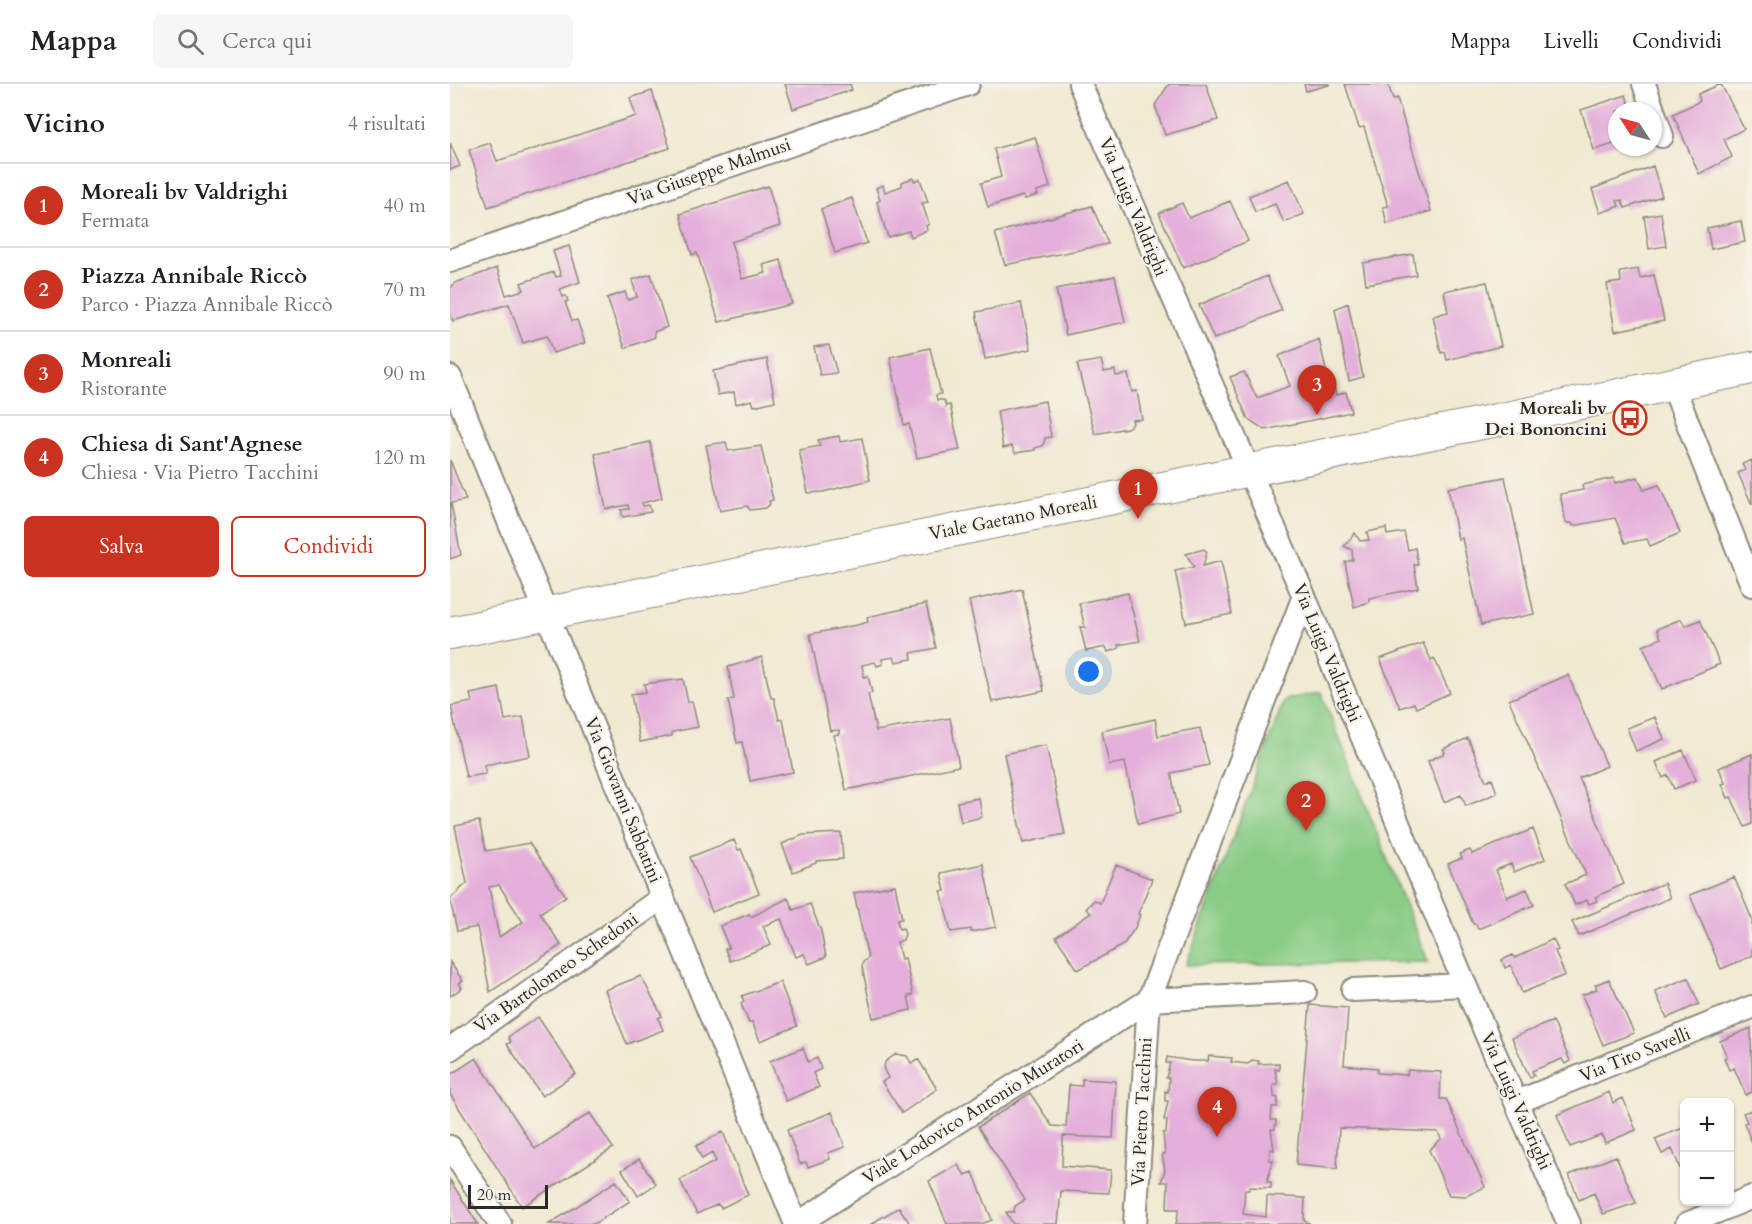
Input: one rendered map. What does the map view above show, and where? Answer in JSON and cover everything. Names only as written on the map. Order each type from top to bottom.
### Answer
[{"type":"street","name":"Via Giuseppe Malmusi","points":[[450,261],[968,84]]},
{"type":"street","name":"Via Luigi Valdrighi","points":[[1080,84],[1304,596],[1465,985],[1569,1224]]},
{"type":"street","points":[[1644,84],[1650,102]]},
{"type":"street","name":"Viale Gaetano Moreali","points":[[450,633],[1247,470],[1673,386],[1752,368]]},
{"type":"street","name":"Via Giovanni Sabbatini","points":[[450,377],[797,1224]]},
{"type":"street","points":[[1673,386],[1752,585]]},
{"type":"street","name":"Via Pietro Tacchini","points":[[1135,1224],[1149,1000],[1304,596]]},
{"type":"street","name":"Via Bartolomeo Schedoni","points":[[450,1049],[663,897]]},
{"type":"street","points":[[1353,990],[1465,985]]},
{"type":"street","points":[[1149,1000],[1305,992]]},
{"type":"street","name":"Viale Lodovico Antonio Muratori","points":[[797,1224],[1149,1000]]},
{"type":"street","name":"Via Tito Savelli","points":[[1517,1102],[1752,1007]]},
{"type":"street","points":[[450,1147],[500,1224]]},
{"type":"street","points":[[1687,1224],[1752,1197]]},
{"type":"green space","points":[[1321,692],[1428,962],[1186,965],[1284,700]]},
{"type":"building","points":[[785,84],[850,84],[852,90],[793,109]]},
{"type":"building","points":[[1169,84],[1206,84],[1218,120],[1165,135],[1155,105]]},
{"type":"building","points":[[1304,84],[1329,84],[1329,85],[1306,91]]},
{"type":"building","points":[[1345,84],[1388,84],[1393,100],[1397,98],[1431,211],[1387,224],[1383,207],[1388,206],[1364,127],[1359,128]]},
{"type":"building","points":[[1721,84],[1744,129],[1724,139],[1732,157],[1699,174],[1673,114],[1700,101],[1698,94]]},
{"type":"building","points":[[652,91],[670,148],[488,207],[469,150],[490,143],[497,161],[636,116],[630,98]]},
{"type":"building","points":[[1626,95],[1628,102],[1608,102],[1608,146],[1594,150],[1581,110]]},
{"type":"building","points":[[1035,137],[1050,187],[1037,191],[1038,195],[1025,199],[1023,196],[988,207],[981,183],[1001,177],[994,149]]},
{"type":"building","points":[[450,143],[460,166],[450,170]]},
{"type":"building","points":[[1653,166],[1662,196],[1625,208],[1622,200],[1617,201],[1619,206],[1600,213],[1592,189]]},
{"type":"building","points":[[913,178],[914,181],[920,179],[928,202],[922,203],[929,224],[926,226],[927,230],[911,237],[909,231],[888,237],[877,202],[880,200],[876,188],[883,185],[885,192],[902,186],[902,182]]},
{"type":"building","points":[[1289,180],[1304,214],[1284,222],[1275,204],[1255,212],[1249,196]]},
{"type":"building","points":[[768,186],[780,226],[731,242],[742,279],[766,273],[763,265],[781,260],[792,304],[719,322],[697,253],[692,255],[680,214]]},
{"type":"building","points":[[852,198],[867,243],[835,253],[821,209]]},
{"type":"building","points":[[1230,201],[1248,241],[1183,268],[1159,213],[1182,203],[1189,218]]},
{"type":"building","points":[[1092,206],[1108,244],[1005,265],[995,233]]},
{"type":"building","points":[[1661,213],[1666,246],[1649,249],[1644,216]]},
{"type":"building","points":[[1741,221],[1745,242],[1711,249],[1707,228]]},
{"type":"building","points":[[569,246],[580,282],[560,289],[563,297],[566,296],[568,301],[565,302],[572,321],[577,320],[585,343],[553,353],[547,336],[523,343],[509,304],[453,321],[450,313],[450,289],[455,283],[497,268],[506,295],[524,290],[521,283],[554,272],[556,277],[561,276],[553,251]]},
{"type":"building","points":[[1413,254],[1416,275],[1366,284],[1363,263]]},
{"type":"building","points":[[1638,269],[1640,278],[1654,275],[1664,321],[1615,331],[1607,284],[1621,282],[1620,272]]},
{"type":"building","points":[[651,274],[667,327],[654,332],[655,337],[625,348],[607,298],[625,292],[628,300],[637,297],[632,280]]},
{"type":"building","points":[[1115,276],[1125,322],[1066,335],[1056,289]]},
{"type":"building","points":[[1267,276],[1282,310],[1214,339],[1199,305]]},
{"type":"building","points":[[1487,282],[1501,346],[1447,360],[1445,352],[1441,353],[1433,316],[1448,312],[1444,291]]},
{"type":"building","points":[[1021,303],[1031,349],[985,359],[976,312]]},
{"type":"building","points":[[1348,303],[1363,377],[1349,381],[1335,309]]},
{"type":"building","points":[[1319,339],[1330,388],[1334,387],[1336,395],[1346,392],[1351,412],[1265,430],[1248,419],[1230,377],[1244,372],[1257,398],[1290,386],[1279,356]]},
{"type":"building","points":[[829,345],[837,373],[820,375],[814,347]]},
{"type":"building","points":[[930,348],[941,394],[936,395],[937,400],[944,400],[946,406],[950,405],[960,450],[917,458],[909,424],[904,425],[890,357]]},
{"type":"building","points":[[767,359],[775,401],[754,406],[752,400],[736,404],[734,392],[718,395],[713,371]]},
{"type":"building","points":[[1101,360],[1104,372],[1115,370],[1116,376],[1128,374],[1132,392],[1137,391],[1142,419],[1132,420],[1133,424],[1127,428],[1095,434],[1077,364]]},
{"type":"building","points":[[1045,401],[1051,437],[1045,438],[1043,446],[1035,450],[1015,453],[1012,446],[1003,448],[997,411]]},
{"type":"building","points":[[839,436],[840,442],[862,438],[870,480],[823,492],[808,493],[799,450],[820,446],[818,440]]},
{"type":"building","points":[[650,442],[662,498],[642,503],[643,506],[649,505],[651,512],[623,517],[621,510],[629,509],[628,505],[606,509],[595,454]]},
{"type":"building","points":[[726,442],[728,451],[761,446],[773,500],[769,501],[770,504],[766,508],[750,510],[747,506],[720,511],[706,445]]},
{"type":"building","points":[[450,460],[466,500],[451,503],[461,555],[450,559]]},
{"type":"building","points":[[1752,460],[1752,505],[1738,473],[1745,470],[1742,464]]},
{"type":"building","points":[[1505,477],[1534,614],[1481,625],[1462,538],[1458,539],[1448,488]]},
{"type":"building","points":[[1638,477],[1644,490],[1659,485],[1680,533],[1650,546],[1647,539],[1625,543],[1615,518],[1573,526],[1572,523],[1566,523],[1560,494],[1583,490],[1582,485],[1614,478],[1615,483]]},
{"type":"building","points":[[1386,528],[1387,535],[1404,532],[1408,550],[1415,548],[1418,565],[1414,565],[1418,588],[1369,598],[1369,602],[1354,607],[1345,562],[1353,560],[1352,550],[1344,546],[1355,533],[1360,541],[1369,540],[1367,532]]},
{"type":"building","points":[[1204,549],[1207,552],[1203,566],[1221,561],[1232,614],[1186,623],[1175,571],[1194,567],[1186,554]]},
{"type":"building","points":[[1022,589],[1044,691],[992,702],[969,601]]},
{"type":"building","points":[[1128,593],[1140,641],[1118,645],[1119,648],[1108,652],[1106,647],[1086,651],[1080,627],[1085,627],[1079,603]]},
{"type":"building","points":[[926,604],[936,648],[911,653],[912,659],[896,662],[894,657],[882,659],[883,664],[877,666],[875,662],[862,665],[864,677],[868,676],[872,693],[868,694],[876,731],[950,718],[959,766],[846,790],[834,735],[839,734],[839,730],[830,731],[810,634],[857,625],[868,622],[867,617]]},
{"type":"building","points":[[1681,619],[1685,626],[1700,620],[1720,664],[1662,689],[1643,646],[1661,638],[1657,629]]},
{"type":"building","points":[[1423,643],[1431,660],[1434,658],[1450,693],[1416,708],[1414,703],[1400,708],[1380,659]]},
{"type":"building","points":[[762,657],[771,698],[774,698],[779,720],[783,719],[793,772],[750,781],[742,742],[737,743],[728,700],[734,699],[728,667]]},
{"type":"building","points":[[1568,675],[1607,766],[1579,778],[1624,884],[1595,897],[1597,901],[1589,904],[1587,900],[1575,905],[1565,884],[1586,875],[1509,700]]},
{"type":"building","points":[[683,679],[688,702],[692,701],[698,727],[672,732],[672,736],[640,742],[631,694],[646,692],[644,684]]},
{"type":"building","points":[[499,688],[505,720],[523,717],[530,756],[484,765],[486,774],[466,777],[451,706],[472,702],[470,694]]},
{"type":"building","points":[[1655,717],[1664,739],[1636,751],[1627,728]]},
{"type":"building","points":[[1155,719],[1158,736],[1200,728],[1209,765],[1171,773],[1179,814],[1138,824],[1125,762],[1109,765],[1102,731]]},
{"type":"building","points":[[1468,738],[1486,781],[1492,779],[1497,793],[1466,806],[1461,795],[1444,802],[1428,761],[1445,753],[1443,749]]},
{"type":"building","points":[[1046,745],[1065,834],[1023,843],[1004,754]]},
{"type":"building","points":[[1683,750],[1696,780],[1674,789],[1668,775],[1663,778],[1656,762]]},
{"type":"building","points":[[1752,754],[1752,824],[1745,827],[1731,797],[1728,798],[1719,768]]},
{"type":"building","points":[[979,798],[982,817],[961,822],[957,802]]},
{"type":"building","points":[[479,821],[486,851],[529,843],[566,896],[540,913],[561,945],[490,992],[477,927],[457,931],[450,899],[467,883],[455,826]],"holes":[[[499,885],[523,922],[499,937],[489,887]]]},
{"type":"building","points":[[1533,829],[1545,859],[1514,872],[1511,864],[1496,870],[1507,897],[1527,889],[1534,905],[1478,929],[1476,924],[1473,924],[1448,864],[1462,858],[1460,854],[1470,850],[1472,854]]},
{"type":"building","points":[[841,833],[843,859],[816,861],[816,863],[793,872],[782,844],[803,835]]},
{"type":"building","points":[[734,840],[738,850],[741,849],[759,893],[712,912],[690,857]]},
{"type":"building","points":[[983,864],[996,927],[971,932],[971,929],[951,932],[941,891],[945,891],[941,873]]},
{"type":"building","points":[[1116,865],[1152,879],[1138,914],[1140,915],[1135,928],[1123,945],[1078,970],[1056,937],[1091,913],[1086,909],[1094,900],[1100,903]]},
{"type":"building","points":[[1734,877],[1752,919],[1752,956],[1721,969],[1690,895]]},
{"type":"building","points":[[1664,883],[1670,898],[1579,936],[1572,922]]},
{"type":"building","points":[[895,885],[902,919],[897,920],[899,929],[903,928],[905,934],[903,940],[897,942],[901,959],[905,958],[913,995],[908,996],[911,1010],[873,1018],[862,967],[863,962],[868,958],[854,893]]},
{"type":"building","points":[[788,898],[793,910],[810,904],[821,931],[826,957],[809,964],[804,954],[796,957],[781,919],[763,926],[771,945],[730,961],[725,949],[729,948],[720,926],[749,914],[751,917]]},
{"type":"building","points":[[1553,939],[1558,950],[1555,951],[1565,975],[1522,993],[1511,965],[1505,968],[1502,960],[1513,955],[1515,958]]},
{"type":"building","points":[[450,962],[463,981],[459,983],[462,988],[450,996]]},
{"type":"building","points":[[641,976],[662,1016],[658,1018],[663,1030],[627,1044],[605,990]]},
{"type":"building","points":[[1688,978],[1699,1004],[1667,1018],[1655,991]]},
{"type":"building","points":[[1609,979],[1634,1033],[1603,1045],[1582,995],[1597,989],[1595,985]]},
{"type":"building","points":[[780,982],[797,1026],[760,1041],[741,1004],[744,1002],[742,996]]},
{"type":"building","points":[[1310,1005],[1348,1008],[1344,1065],[1377,1068],[1377,1073],[1407,1075],[1408,1070],[1441,1072],[1440,1099],[1446,1099],[1485,1187],[1466,1196],[1449,1195],[1429,1150],[1441,1139],[1438,1132],[1339,1128],[1337,1169],[1296,1165]]},
{"type":"building","points":[[538,1017],[576,1074],[542,1096],[507,1044],[511,1042],[508,1037]]},
{"type":"building","points":[[1553,1021],[1570,1061],[1565,1064],[1562,1059],[1532,1071],[1534,1076],[1530,1078],[1512,1038]]},
{"type":"building","points":[[1751,1028],[1752,1092],[1746,1095],[1734,1068],[1729,1070],[1724,1058],[1727,1057],[1720,1041]]},
{"type":"building","points":[[803,1048],[808,1062],[817,1058],[821,1069],[813,1073],[819,1087],[786,1101],[770,1061]]},
{"type":"building","points":[[896,1054],[907,1056],[911,1063],[918,1059],[937,1089],[902,1113],[882,1082],[888,1078],[884,1070],[885,1062]]},
{"type":"building","points":[[1209,1056],[1232,1058],[1231,1062],[1248,1064],[1252,1060],[1259,1061],[1258,1064],[1279,1063],[1279,1070],[1275,1069],[1278,1084],[1273,1084],[1274,1097],[1278,1098],[1277,1107],[1272,1107],[1271,1120],[1276,1120],[1275,1129],[1271,1129],[1274,1150],[1270,1149],[1269,1160],[1273,1160],[1267,1182],[1271,1182],[1271,1188],[1249,1187],[1249,1190],[1245,1190],[1243,1214],[1266,1217],[1267,1196],[1305,1198],[1304,1221],[1311,1224],[1176,1224],[1179,1209],[1167,1209],[1168,1182],[1161,1182],[1165,1170],[1162,1154],[1165,1154],[1163,1133],[1166,1133],[1167,1120],[1164,1120],[1168,1101],[1165,1101],[1165,1091],[1168,1092],[1169,1078],[1166,1078],[1170,1063],[1166,1063],[1167,1057],[1208,1061]]},
{"type":"building","points":[[476,1058],[535,1149],[590,1113],[613,1148],[522,1207],[450,1094],[450,1075]]},
{"type":"building","points":[[1082,1079],[1116,1081],[1113,1138],[1063,1136],[1062,1166],[1111,1170],[1109,1193],[1061,1191],[1058,1224],[1013,1224],[1006,1212],[1014,1212],[1015,1206],[1025,1200],[978,1127],[1030,1093],[1052,1126],[1066,1127],[1069,1085],[1082,1086]]},
{"type":"building","points":[[1609,1092],[1613,1103],[1623,1098],[1636,1130],[1605,1143],[1602,1135],[1570,1147],[1557,1115]]},
{"type":"building","points":[[1752,1110],[1752,1143],[1744,1123],[1747,1122],[1743,1113]]},
{"type":"building","points":[[832,1112],[845,1147],[828,1153],[830,1159],[808,1167],[806,1162],[800,1164],[787,1130]]},
{"type":"building","points":[[1680,1129],[1680,1168],[1672,1149],[1662,1154],[1655,1139]]},
{"type":"building","points":[[723,1132],[748,1195],[721,1208],[718,1204],[697,1214],[680,1180],[716,1161],[712,1153],[702,1159],[696,1146]]},
{"type":"building","points":[[1616,1156],[1636,1203],[1603,1214],[1594,1193],[1579,1200],[1569,1175]]},
{"type":"building","points":[[639,1159],[656,1184],[638,1196],[622,1170]]},
{"type":"building","points":[[958,1165],[965,1175],[973,1172],[992,1220],[981,1224],[947,1224],[929,1181]]},
{"type":"building","points":[[450,1180],[453,1185],[478,1224],[450,1224]]},
{"type":"building","points":[[616,1181],[630,1201],[594,1224],[549,1224]]},
{"type":"building","points":[[899,1207],[910,1224],[871,1224]]},
{"type":"place","name":"Monreali","points":[[1317,415]]},
{"type":"place","name":"Moreali bv Dei Bononcini","points":[[1630,418]]},
{"type":"place","name":"Moreali bv Valdrighi","points":[[1138,519]]},
{"type":"place","name":"Piazza Annibale Riccò","points":[[1306,831]]},
{"type":"place","name":"Chiesa di Sant'Agnese","points":[[1217,1137]]}]
